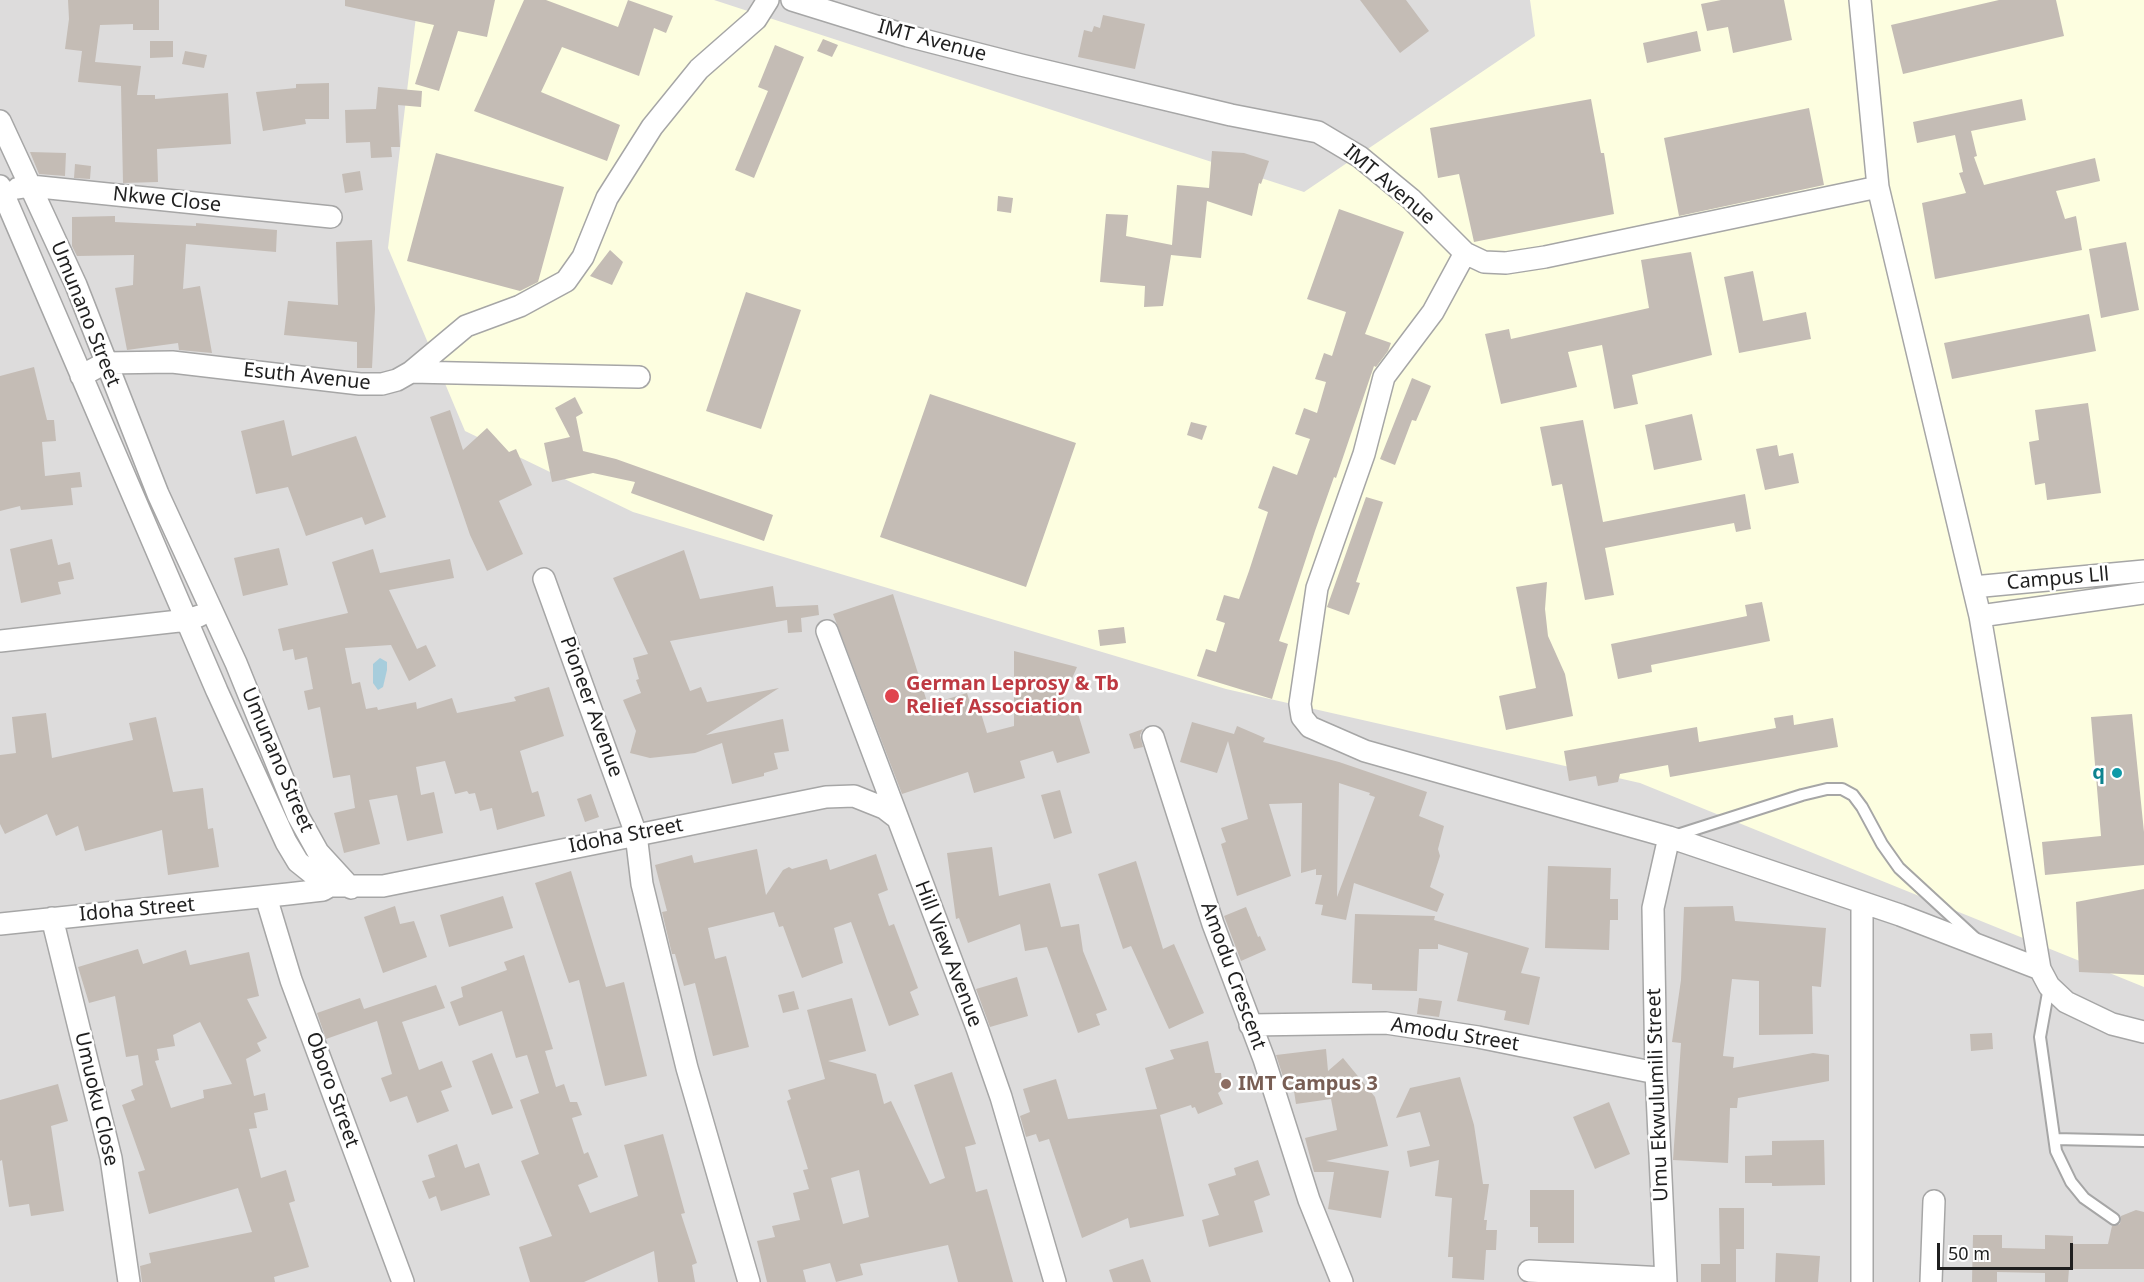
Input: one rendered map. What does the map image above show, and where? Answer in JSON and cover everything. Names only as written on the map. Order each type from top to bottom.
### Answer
[{"type":"street","name":"Esuth Avenue","points":[[105,363],[172,362],[360,384],[382,384],[411,372],[466,326],[520,306],[566,281],[583,257],[607,198],[652,127],[699,69],[756,18],[768,0]]},
{"type":"street","name":"IMT Avenue","points":[[792,0],[908,36],[1009,62],[1199,108],[1318,132],[1343,146],[1386,178],[1465,253],[1493,263],[1545,257],[1878,187]]},
{"type":"street","points":[[1860,0],[1878,187],[1980,616],[2044,977]]},
{"type":"street","name":"Umunano Street","points":[[0,122],[76,285],[158,494],[236,663],[298,816],[318,852],[342,884]]},
{"type":"street","name":"Nkwe Close","points":[[1,190],[30,186],[331,217]]},
{"type":"street","name":"Umunano Street","points":[[1,190],[217,691],[292,853],[305,868],[342,884]]},
{"type":"street","points":[[1465,253],[1433,312],[1384,377],[1364,454],[1317,588],[1300,704],[1302,717],[1310,727],[1365,752],[1669,837],[1986,948],[2044,977],[2066,1002],[2112,1024],[2144,1032]]},
{"type":"street","points":[[81,376],[105,363]]},
{"type":"street","points":[[411,372],[639,377]]},
{"type":"street","name":"Campus Lll","points":[[1973,587],[2144,571]]},
{"type":"street","name":"Pioneer Avenue","points":[[544,579],[636,834],[642,885],[687,1068],[749,1282]]},
{"type":"street","points":[[1980,616],[2144,593]]},
{"type":"street","points":[[0,641],[188,620],[211,612]]},
{"type":"street","name":"Hill View Avenue","points":[[827,631],[1001,1097],[1055,1282]]},
{"type":"street","name":"Amodu Crescent","points":[[1152,737],[1213,924],[1310,1200],[1342,1282]]},
{"type":"street","name":"Idoha Street","points":[[0,924],[266,897],[342,884],[383,886],[826,797],[861,798],[884,808],[897,818]]},
{"type":"street","name":"Umu Ekwulumili Street","points":[[1666,1280],[1656,1073],[1653,908],[1669,837]]},
{"type":"street","name":"Oboro Street","points":[[266,897],[291,980],[403,1282]]},
{"type":"street","points":[[1862,903],[1862,1282]]},
{"type":"street","name":"Umuoku Close","points":[[52,918],[111,1158],[129,1282]]},
{"type":"street","name":"Amodu Street","points":[[1250,1024],[1386,1023],[1478,1037],[1656,1073]]},
{"type":"street","points":[[1931,1282],[1934,1201]]},
{"type":"street","points":[[1529,1271],[1666,1280]]},
{"type":"lane","points":[[1669,837],[1802,795],[1827,789],[1842,789],[1853,795],[1862,807],[1882,844],[1899,868],[1986,948]]},
{"type":"lane","points":[[2044,977],[2040,1037],[2056,1151],[2072,1182],[2084,1198],[2114,1219]]},
{"type":"lane","points":[[2055,1139],[2144,1140]]},
{"type":"shaded area","points":[[0,0],[2144,0],[2144,1282],[0,1282]]},
{"type":"shaded area","points":[[418,0],[714,0],[1304,192],[1535,36],[1530,0],[2144,0],[2144,987],[1640,783],[1226,689],[633,512],[465,431],[388,248]]},
{"type":"water","points":[[380,658],[387,662],[387,670],[383,687],[378,690],[373,683],[373,664]]},
{"type":"building","points":[[68,0],[159,0],[159,30],[133,30],[133,24],[100,25],[95,62],[141,66],[137,95],[155,95],[155,99],[228,93],[231,144],[157,149],[158,182],[123,183],[121,86],[78,82],[82,51],[65,49],[69,19]]},
{"type":"building","points":[[345,0],[495,0],[487,37],[458,31],[439,91],[415,84],[434,25],[345,6]]},
{"type":"building","points":[[524,0],[546,0],[618,27],[628,0],[673,16],[666,33],[654,28],[639,76],[562,47],[541,92],[620,125],[607,161],[474,111]]},
{"type":"building","points":[[1360,0],[1406,0],[1429,31],[1400,53]]},
{"type":"building","points":[[1721,0],[1784,0],[1792,40],[1733,53],[1728,27],[1707,31],[1701,4]]},
{"type":"building","points":[[1999,0],[2056,0],[2064,36],[1903,74],[1891,25]]},
{"type":"building","points":[[1103,15],[1145,24],[1135,69],[1078,57],[1084,30],[1092,32],[1094,26],[1100,28]]},
{"type":"building","points":[[1697,31],[1701,51],[1647,63],[1643,43]]},
{"type":"building","points":[[823,39],[838,45],[832,57],[817,51]]},
{"type":"building","points":[[150,41],[173,41],[173,57],[150,58]]},
{"type":"building","points":[[775,45],[804,57],[754,178],[735,170],[768,91],[758,87]]},
{"type":"building","points":[[185,51],[207,55],[204,68],[182,64]]},
{"type":"building","points":[[329,83],[329,119],[305,119],[306,124],[263,131],[256,92],[296,88],[296,84]]},
{"type":"building","points":[[378,87],[422,91],[421,107],[398,105],[400,147],[391,147],[392,157],[371,158],[370,142],[346,143],[345,110],[376,109]]},
{"type":"building","points":[[1591,99],[1601,153],[1604,153],[1614,214],[1474,242],[1459,174],[1438,178],[1430,128]]},
{"type":"building","points":[[2022,99],[2026,120],[1971,131],[1977,156],[1974,157],[1984,185],[2095,158],[2100,181],[2056,191],[2065,219],[2076,216],[2082,250],[1935,279],[1922,203],[1966,193],[1959,173],[1963,172],[1955,135],[1917,143],[1913,122]]},
{"type":"building","points":[[1809,108],[1824,185],[1679,216],[1664,138]]},
{"type":"building","points":[[1212,151],[1244,153],[1269,161],[1261,184],[1259,183],[1252,216],[1207,201],[1201,258],[1171,255],[1163,306],[1144,307],[1145,286],[1100,282],[1106,214],[1128,215],[1126,236],[1172,245],[1177,185],[1209,188]]},
{"type":"building","points":[[30,152],[66,153],[65,176],[39,174]]},
{"type":"building","points":[[436,153],[564,187],[538,282],[520,291],[407,261]]},
{"type":"building","points":[[75,164],[91,166],[90,179],[74,178]]},
{"type":"building","points":[[360,171],[363,190],[345,193],[342,174]]},
{"type":"building","points":[[998,196],[1013,198],[1011,213],[997,211]]},
{"type":"building","points":[[1339,209],[1404,232],[1365,334],[1391,343],[1388,351],[1376,367],[1374,366],[1336,478],[1334,477],[1315,531],[1279,641],[1288,644],[1272,699],[1197,676],[1206,649],[1216,652],[1225,623],[1216,620],[1224,595],[1239,599],[1268,512],[1258,508],[1273,466],[1297,475],[1310,439],[1295,434],[1304,408],[1317,413],[1326,382],[1315,379],[1324,353],[1332,356],[1346,312],[1307,299]]},
{"type":"building","points":[[115,216],[115,222],[196,226],[196,223],[277,230],[276,252],[186,244],[183,289],[200,286],[212,353],[179,350],[178,343],[127,350],[115,288],[133,285],[134,255],[77,256],[72,246],[72,217]]},
{"type":"building","points":[[372,240],[375,309],[372,368],[357,368],[357,342],[284,335],[288,301],[338,305],[336,242]]},
{"type":"building","points":[[2126,242],[2139,310],[2101,318],[2089,249]]},
{"type":"building","points":[[610,250],[623,262],[612,285],[590,276]]},
{"type":"building","points":[[1691,252],[1712,355],[1632,375],[1638,404],[1614,409],[1602,345],[1568,352],[1577,387],[1501,404],[1485,334],[1509,329],[1511,339],[1649,308],[1641,260]]},
{"type":"building","points":[[1753,271],[1763,321],[1806,312],[1811,339],[1739,353],[1724,277]]},
{"type":"building","points":[[746,292],[801,310],[761,429],[706,411]]},
{"type":"building","points":[[2089,314],[2096,351],[1952,379],[1944,343]]},
{"type":"building","points":[[34,367],[47,420],[54,420],[56,441],[42,442],[45,476],[80,472],[82,487],[71,488],[73,505],[21,510],[20,506],[0,511],[0,376]]},
{"type":"building","points":[[1412,378],[1431,386],[1416,421],[1412,420],[1395,465],[1380,459]]},
{"type":"building","points":[[930,394],[1076,443],[1026,587],[880,537]]},
{"type":"building","points":[[575,397],[583,413],[576,417],[583,451],[616,459],[773,515],[764,541],[631,493],[635,482],[593,473],[552,482],[544,443],[570,437],[555,408]]},
{"type":"building","points":[[2088,403],[2101,493],[2047,500],[2045,483],[2035,485],[2029,442],[2039,440],[2035,410]]},
{"type":"building","points":[[450,410],[463,450],[487,428],[509,452],[516,449],[532,485],[499,501],[523,554],[487,571],[470,535],[430,417]]},
{"type":"building","points":[[1692,414],[1702,460],[1654,470],[1645,425]]},
{"type":"building","points":[[284,420],[292,456],[356,436],[386,517],[365,525],[362,517],[306,536],[288,487],[256,494],[241,431]]},
{"type":"building","points":[[1583,420],[1603,522],[1745,494],[1751,529],[1736,532],[1734,523],[1605,548],[1614,595],[1585,600],[1562,484],[1552,486],[1540,427]]},
{"type":"building","points":[[1191,422],[1207,426],[1202,440],[1187,435]]},
{"type":"building","points":[[1777,445],[1779,456],[1793,453],[1799,483],[1765,490],[1756,449]]},
{"type":"building","points":[[1366,497],[1383,502],[1356,582],[1360,583],[1349,615],[1327,607]]},
{"type":"building","points":[[52,539],[58,565],[70,562],[74,579],[58,582],[61,594],[21,603],[10,549]]},
{"type":"building","points":[[279,548],[288,585],[243,596],[234,558]]},
{"type":"building","points":[[373,549],[380,573],[450,559],[454,578],[389,590],[417,649],[426,645],[436,666],[409,681],[391,645],[345,648],[352,684],[360,682],[366,709],[377,707],[378,710],[416,702],[417,709],[452,698],[457,713],[516,701],[514,697],[549,687],[564,736],[520,751],[532,793],[538,791],[545,816],[497,830],[492,808],[480,811],[475,793],[469,794],[467,791],[455,794],[445,761],[416,767],[421,795],[434,792],[443,833],[407,841],[397,795],[369,800],[380,844],[344,853],[334,813],[355,808],[350,775],[333,778],[320,707],[308,710],[304,691],[313,689],[307,657],[295,660],[293,649],[283,651],[278,629],[348,613],[332,562]]},
{"type":"building","points":[[684,550],[700,599],[773,586],[776,607],[818,605],[819,615],[801,618],[802,632],[788,633],[787,620],[670,641],[690,691],[701,687],[707,702],[779,688],[706,735],[783,719],[789,751],[774,753],[778,769],[764,773],[764,776],[732,784],[722,743],[695,753],[650,758],[630,753],[636,731],[623,700],[641,693],[636,680],[639,679],[633,658],[648,654],[613,578]]},
{"type":"building","points":[[1547,582],[1545,609],[1548,636],[1565,674],[1573,716],[1506,730],[1499,696],[1536,688],[1516,587]]},
{"type":"building","points":[[893,594],[928,705],[967,693],[972,709],[980,710],[987,733],[1014,726],[1014,651],[1077,667],[1057,713],[1076,707],[1090,753],[1057,763],[1053,751],[1020,761],[1025,778],[974,793],[968,772],[902,794],[833,614]]},
{"type":"building","points":[[1762,602],[1770,641],[1651,665],[1652,672],[1618,679],[1611,644],[1747,616],[1745,605]]},
{"type":"building","points":[[1124,627],[1126,643],[1100,646],[1098,630]]},
{"type":"building","points":[[46,713],[52,758],[133,740],[129,723],[156,717],[173,792],[203,788],[208,829],[213,828],[219,867],[168,875],[162,830],[85,851],[78,826],[56,836],[47,814],[5,834],[0,824],[0,755],[16,753],[12,717]]},
{"type":"building","points":[[2132,714],[2144,832],[2144,865],[2045,875],[2042,842],[2101,836],[2091,717]]},
{"type":"building","points":[[1793,715],[1794,725],[1833,718],[1838,747],[1670,777],[1668,765],[1620,774],[1618,782],[1598,786],[1596,776],[1569,781],[1564,751],[1697,727],[1699,742],[1776,728],[1774,718]]},
{"type":"building","points":[[1192,722],[1234,734],[1237,726],[1265,738],[1263,742],[1339,762],[1427,792],[1419,816],[1444,826],[1438,849],[1440,856],[1430,887],[1444,894],[1437,912],[1354,883],[1346,920],[1321,915],[1323,905],[1315,904],[1322,875],[1316,875],[1316,869],[1301,873],[1302,803],[1269,804],[1291,876],[1237,896],[1221,844],[1226,842],[1221,828],[1248,819],[1228,741],[1217,773],[1180,762]],"holes":[[[1339,783],[1370,793],[1369,795],[1375,797],[1337,897]]]},
{"type":"building","points":[[1143,729],[1140,735],[1143,747],[1134,749],[1129,734]]},
{"type":"building","points":[[1060,790],[1072,833],[1054,839],[1041,795]]},
{"type":"building","points":[[591,794],[599,817],[585,822],[577,799]]},
{"type":"building","points":[[992,847],[999,896],[1050,883],[1061,927],[1079,924],[1083,951],[1107,1010],[1096,1014],[1100,1025],[1078,1033],[1047,947],[1025,951],[1020,924],[968,943],[959,918],[956,919],[947,853]]},
{"type":"building","points":[[757,849],[766,895],[783,870],[789,867],[792,869],[827,859],[830,870],[876,854],[888,890],[878,894],[889,926],[894,924],[918,988],[910,992],[919,1015],[889,1026],[851,922],[834,928],[843,963],[802,978],[783,926],[779,927],[774,912],[708,928],[715,959],[726,956],[749,1047],[713,1056],[695,983],[684,986],[675,954],[672,954],[662,912],[667,911],[655,865],[692,855],[694,863]]},
{"type":"building","points":[[1136,861],[1163,949],[1174,944],[1204,1013],[1169,1029],[1131,946],[1123,949],[1098,874]]},
{"type":"building","points":[[1548,866],[1611,868],[1610,899],[1618,899],[1618,920],[1610,920],[1609,950],[1545,948]]},
{"type":"building","points":[[571,871],[606,987],[624,982],[647,1076],[605,1086],[579,980],[569,983],[535,883]]},
{"type":"building","points":[[2144,889],[2144,975],[2079,972],[2076,902]]},
{"type":"building","points":[[503,896],[513,928],[449,947],[440,915]]},
{"type":"building","points":[[395,906],[400,924],[414,921],[427,957],[383,973],[364,917]]},
{"type":"building","points":[[1733,906],[1735,921],[1826,928],[1821,987],[1812,986],[1813,1034],[1759,1035],[1759,981],[1732,979],[1723,1056],[1734,1057],[1733,1068],[1813,1053],[1829,1055],[1829,1081],[1738,1098],[1737,1108],[1730,1108],[1728,1163],[1673,1160],[1681,1043],[1672,1042],[1681,980],[1684,907]]},
{"type":"building","points":[[1246,907],[1266,950],[1241,961],[1224,916]]},
{"type":"building","points":[[1355,914],[1435,916],[1434,920],[1529,948],[1521,973],[1540,977],[1529,1025],[1504,1020],[1506,1011],[1457,1001],[1468,953],[1438,944],[1438,949],[1419,949],[1417,991],[1372,990],[1372,984],[1352,983]]},
{"type":"building","points":[[138,949],[143,964],[186,950],[190,965],[249,952],[259,996],[247,999],[267,1038],[257,1043],[261,1051],[246,1059],[254,1096],[265,1093],[268,1110],[254,1113],[257,1128],[249,1129],[261,1178],[286,1170],[295,1201],[289,1203],[309,1267],[274,1277],[275,1282],[142,1282],[140,1266],[151,1263],[149,1253],[252,1232],[238,1188],[149,1214],[138,1172],[145,1170],[122,1105],[135,1100],[131,1090],[143,1085],[138,1055],[126,1057],[115,996],[89,1003],[78,967]],"holes":[[[200,1022],[232,1084],[203,1090],[204,1098],[171,1108],[155,1061],[159,1060],[157,1049],[175,1046],[173,1035]]]},
{"type":"building","points":[[524,955],[553,1049],[545,1051],[556,1087],[564,1084],[570,1102],[577,1102],[582,1115],[572,1118],[584,1154],[588,1152],[598,1177],[578,1185],[590,1213],[638,1196],[624,1145],[663,1134],[685,1213],[681,1214],[697,1263],[692,1265],[695,1282],[658,1282],[654,1251],[584,1282],[530,1282],[519,1247],[552,1236],[521,1161],[539,1154],[520,1100],[539,1093],[527,1055],[516,1058],[502,1011],[459,1026],[450,1002],[463,997],[461,987],[507,970],[504,962]]},
{"type":"building","points":[[1017,977],[1028,1016],[990,1027],[976,989]]},
{"type":"building","points":[[436,985],[445,1008],[402,1022],[419,1070],[442,1061],[452,1087],[441,1091],[449,1111],[417,1123],[407,1096],[390,1102],[381,1078],[392,1074],[377,1021],[326,1039],[317,1013],[360,998],[364,1009]]},
{"type":"building","points":[[794,991],[799,1009],[783,1013],[778,995]]},
{"type":"building","points":[[852,998],[866,1051],[828,1061],[876,1074],[884,1104],[891,1101],[930,1184],[945,1178],[914,1085],[952,1072],[976,1144],[965,1147],[976,1192],[987,1189],[1013,1282],[958,1282],[948,1245],[860,1264],[863,1275],[836,1282],[830,1263],[803,1270],[806,1282],[767,1282],[757,1241],[775,1237],[772,1226],[800,1220],[793,1193],[809,1189],[803,1170],[808,1169],[787,1101],[791,1099],[788,1090],[825,1079],[807,1010]],"holes":[[[859,1170],[869,1217],[843,1224],[831,1178]]]},
{"type":"building","points":[[1419,998],[1442,1001],[1439,1017],[1417,1014]]},
{"type":"building","points":[[1992,1033],[1993,1049],[1971,1051],[1970,1034]]},
{"type":"building","points":[[1208,1041],[1215,1073],[1221,1073],[1223,1089],[1218,1093],[1223,1104],[1198,1114],[1195,1107],[1192,1108],[1191,1105],[1160,1115],[1184,1216],[1130,1228],[1128,1218],[1082,1238],[1049,1139],[1039,1142],[1036,1134],[1026,1137],[1020,1116],[1030,1112],[1023,1089],[1056,1079],[1068,1119],[1157,1109],[1145,1068],[1174,1059],[1170,1050]]},
{"type":"building","points":[[1326,1049],[1328,1071],[1343,1058],[1375,1097],[1388,1146],[1326,1161],[1389,1171],[1381,1218],[1328,1209],[1334,1172],[1314,1172],[1305,1138],[1337,1130],[1331,1099],[1296,1104],[1294,1091],[1288,1092],[1276,1055]]},
{"type":"building","points":[[492,1053],[513,1108],[492,1115],[472,1061]]},
{"type":"building","points":[[1460,1077],[1474,1125],[1483,1184],[1489,1184],[1484,1220],[1487,1220],[1486,1230],[1497,1230],[1496,1250],[1486,1250],[1484,1280],[1452,1278],[1453,1257],[1448,1257],[1452,1198],[1435,1196],[1439,1160],[1410,1167],[1407,1151],[1430,1146],[1420,1112],[1396,1118],[1410,1088]]},
{"type":"building","points":[[58,1084],[68,1121],[51,1126],[64,1211],[31,1216],[29,1204],[9,1207],[2,1160],[0,1161],[0,1100]]},
{"type":"building","points":[[1609,1102],[1630,1154],[1595,1169],[1573,1117]]},
{"type":"building","points":[[1824,1140],[1825,1185],[1772,1186],[1772,1183],[1745,1183],[1745,1156],[1772,1155],[1772,1141]]},
{"type":"building","points":[[457,1144],[465,1168],[479,1163],[490,1195],[441,1211],[436,1196],[429,1199],[422,1181],[435,1177],[428,1155]]},
{"type":"building","points":[[1258,1160],[1270,1195],[1254,1201],[1263,1232],[1209,1247],[1202,1220],[1219,1215],[1208,1184],[1236,1175],[1234,1168]]},
{"type":"building","points":[[1530,1190],[1574,1190],[1574,1243],[1538,1243],[1538,1227],[1530,1227]]},
{"type":"building","points":[[1719,1208],[1744,1208],[1744,1249],[1736,1249],[1736,1282],[1701,1282],[1701,1264],[1720,1264]]},
{"type":"building","points":[[2136,1210],[2144,1212],[2144,1269],[2069,1269],[2068,1282],[2045,1282],[2045,1273],[1997,1272],[1997,1282],[1972,1282],[1973,1235],[2002,1235],[2002,1248],[2045,1249],[2045,1235],[2073,1236],[2073,1244],[2108,1244],[2112,1226],[2120,1224],[2121,1216]]},
{"type":"building","points":[[1776,1253],[1820,1256],[1818,1282],[1775,1282]]},
{"type":"building","points":[[1143,1259],[1151,1282],[1113,1282],[1109,1270]]},
{"type":"place","name":"German Leprosy & Tb Relief Association","points":[[892,696]]},
{"type":"place","name":"q","points":[[2117,773]]},
{"type":"place","name":"IMT Campus 3","points":[[1226,1084]]}]
